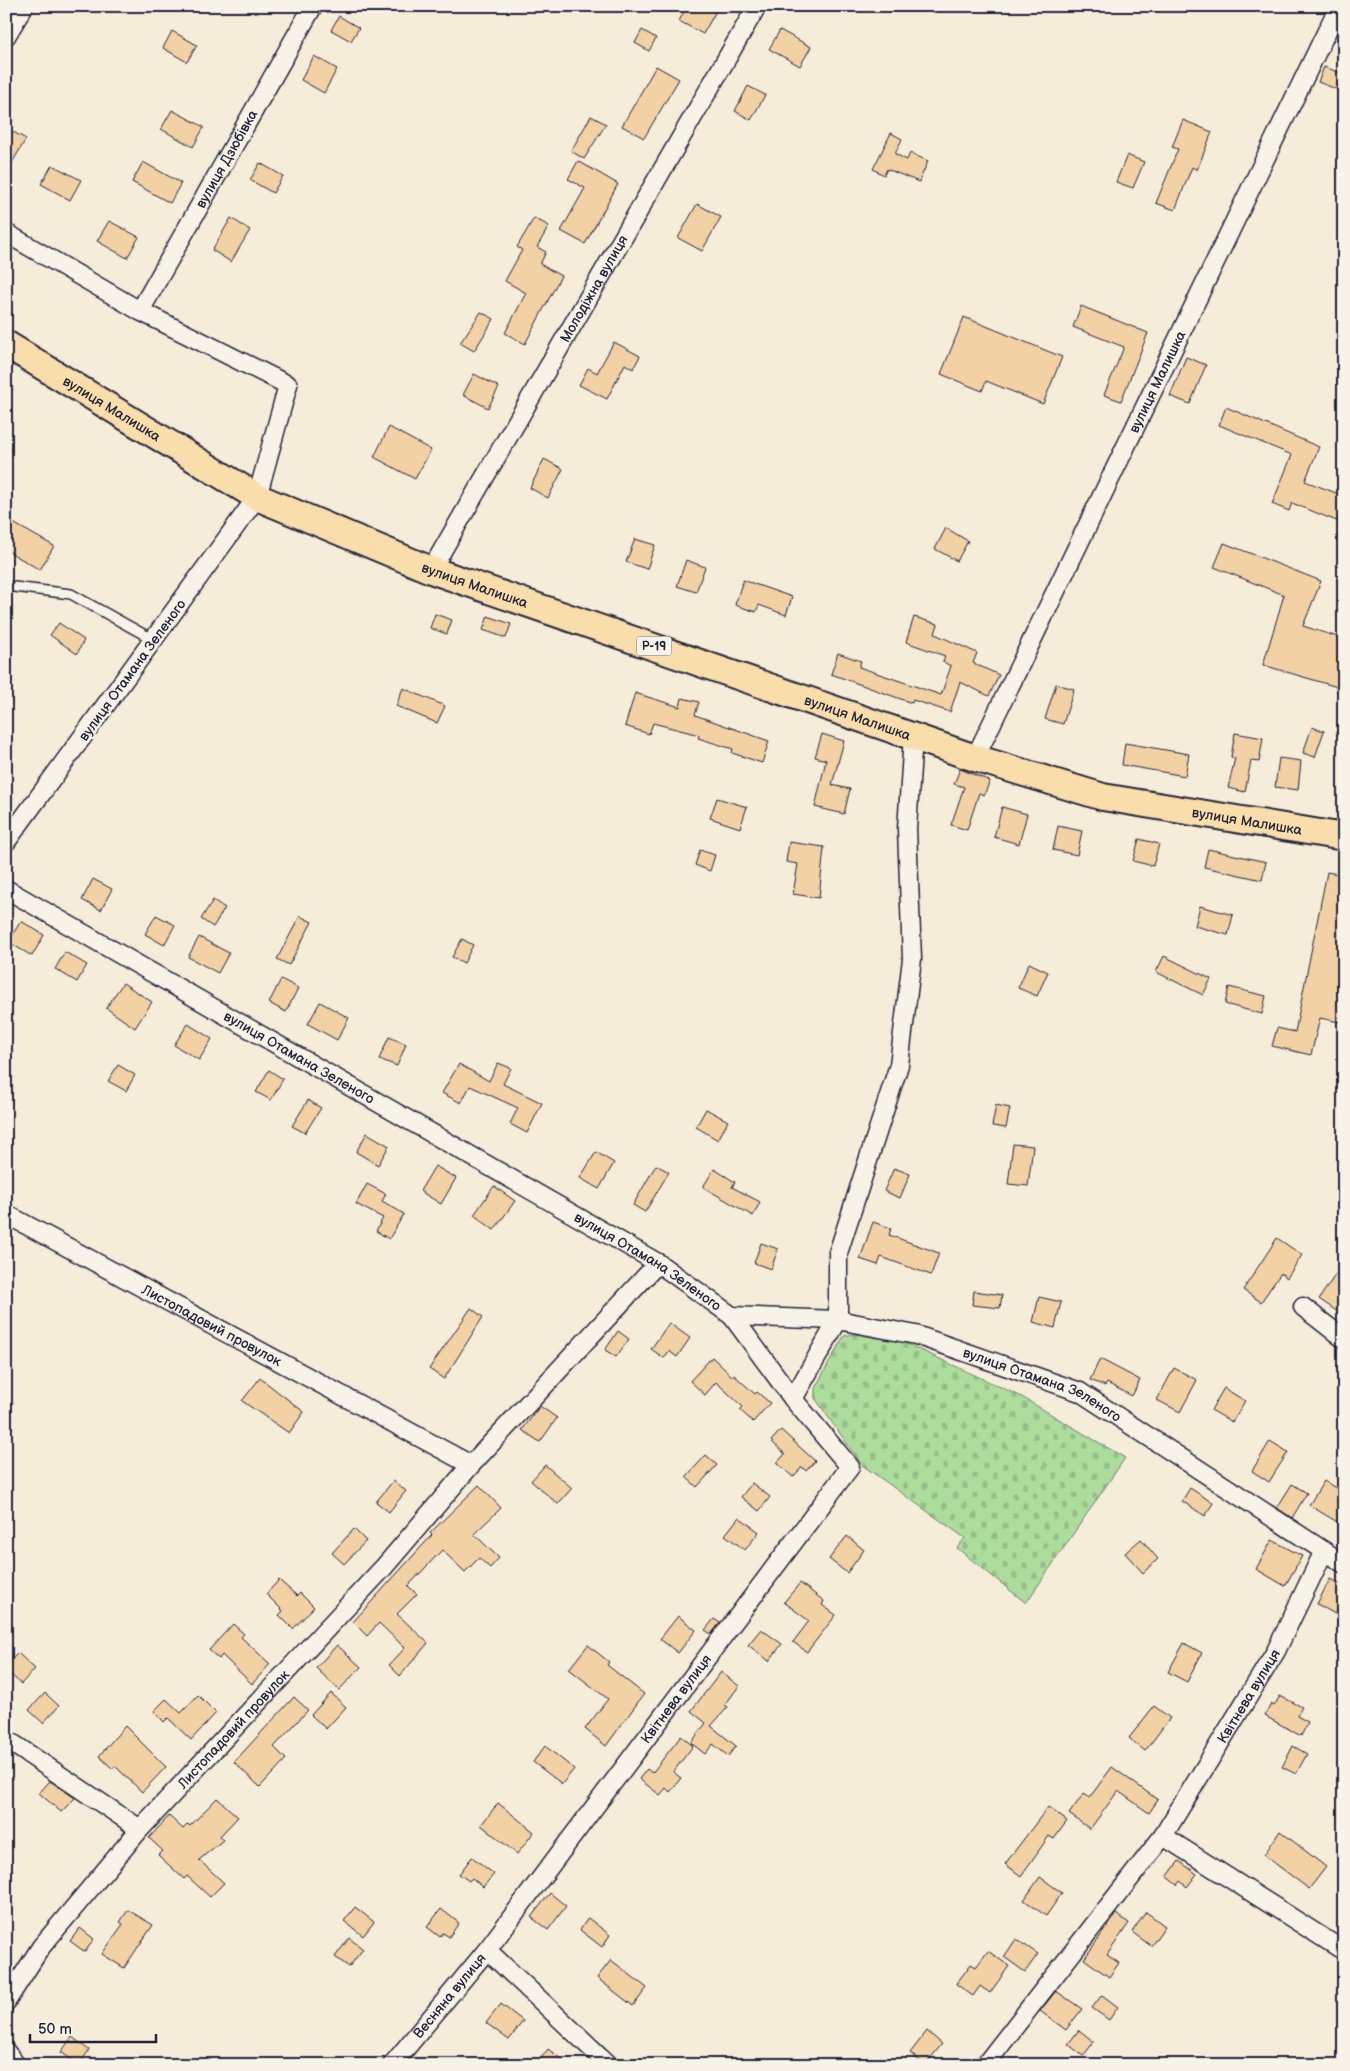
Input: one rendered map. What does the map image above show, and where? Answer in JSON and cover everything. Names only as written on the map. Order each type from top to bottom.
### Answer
[{"type":"main road","name":"вулиця Малишка","points":[[6,344],[257,497],[431,570],[975,758],[1103,797],[1344,838]]},
{"type":"street","points":[[6,36],[24,6]]},
{"type":"street","name":"вулиця Дзюбівка","points":[[140,311],[313,6]]},
{"type":"street","name":"Молодіжна вулиця","points":[[431,570],[757,6]]},
{"type":"street","name":"вулиця Малишка","points":[[975,758],[1339,6]]},
{"type":"street","points":[[6,233],[140,311],[288,385],[257,497]]},
{"type":"street","name":"вулиця Отамана Зеленого","points":[[7,841],[257,497]]},
{"type":"street","points":[[794,1399],[838,1320],[838,1253],[899,1065],[912,959],[907,829],[914,736]]},
{"type":"street","name":"вулиця Отамана Зеленого","points":[[6,889],[658,1263],[732,1316],[838,1320],[916,1335],[1080,1392],[1344,1564]]},
{"type":"street","name":"Листопадовий провулок","points":[[6,1214],[471,1465]]},
{"type":"street","name":"Листопадовий провулок","points":[[6,2002],[41,1946],[140,1829],[384,1567],[471,1465],[658,1263]]},
{"type":"street","points":[[1303,1306],[1344,1339]]},
{"type":"street","name":"Квітнева вулиця","points":[[487,1950],[850,1467],[794,1399],[732,1316]]},
{"type":"street","name":"Квітнева вулиця","points":[[985,2065],[1163,1836],[1276,1651],[1324,1551]]},
{"type":"street","points":[[6,1739],[140,1829]]},
{"type":"street","points":[[1163,1836],[1344,1952]]},
{"type":"street","points":[[487,1950],[610,2065]]},
{"type":"street","name":"Весняна вулиця","points":[[392,2065],[487,1950]]},
{"type":"street","points":[[6,2052],[16,2065]]},
{"type":"lane","points":[[6,586],[71,594],[154,640]]},
{"type":"green space","points":[[854,1334],[903,1342],[1020,1396],[1125,1458],[1026,1603],[957,1548],[965,1538],[862,1465],[815,1398],[815,1388],[844,1336]]},
{"type":"building","points":[[687,6],[708,6],[716,11],[703,34],[679,21]]},
{"type":"building","points":[[339,16],[359,28],[351,41],[331,30]]},
{"type":"building","points":[[642,30],[656,38],[649,51],[635,43]]},
{"type":"building","points":[[780,30],[811,47],[800,66],[769,49]]},
{"type":"building","points":[[172,31],[197,45],[187,62],[163,48]]},
{"type":"building","points":[[314,56],[337,69],[324,93],[301,80]]},
{"type":"building","points":[[656,66],[679,79],[644,138],[622,126]]},
{"type":"building","points":[[1324,67],[1344,74],[1344,92],[1318,82]]},
{"type":"building","points":[[748,86],[765,95],[751,120],[735,111]]},
{"type":"building","points":[[172,110],[204,127],[193,147],[161,129]]},
{"type":"building","points":[[591,116],[606,124],[584,159],[571,151]]},
{"type":"building","points":[[1183,120],[1212,132],[1197,170],[1192,167],[1175,210],[1156,203],[1178,149],[1172,147]]},
{"type":"building","points":[[6,128],[26,139],[6,173]]},
{"type":"building","points":[[891,133],[902,139],[895,154],[907,160],[910,153],[928,161],[919,182],[887,169],[884,175],[873,169]]},
{"type":"building","points":[[1127,155],[1144,162],[1133,188],[1116,182]]},
{"type":"building","points":[[578,161],[618,184],[585,244],[561,231],[585,188],[568,179]]},
{"type":"building","points":[[143,162],[181,183],[170,203],[132,182]]},
{"type":"building","points":[[260,163],[283,176],[273,193],[250,180]]},
{"type":"building","points":[[52,165],[81,180],[70,200],[41,184]]},
{"type":"building","points":[[697,204],[721,217],[702,251],[678,238]]},
{"type":"building","points":[[231,218],[250,230],[231,262],[212,250]]},
{"type":"building","points":[[534,218],[549,226],[537,247],[546,252],[540,264],[561,276],[525,344],[505,333],[526,293],[505,281],[522,250],[517,247]]},
{"type":"building","points":[[109,221],[139,237],[127,258],[97,241]]},
{"type":"building","points":[[1081,306],[1148,333],[1121,401],[1104,395],[1124,347],[1073,327]]},
{"type":"building","points":[[481,312],[494,319],[474,351],[460,343]]},
{"type":"building","points":[[964,317],[1062,357],[1043,404],[986,381],[982,391],[941,374]]},
{"type":"building","points":[[614,342],[640,356],[633,369],[625,364],[607,399],[579,385],[588,368],[597,373]]},
{"type":"building","points":[[1186,357],[1206,365],[1190,404],[1170,396]]},
{"type":"building","points":[[474,374],[499,387],[488,408],[463,395]]},
{"type":"building","points":[[1226,407],[1319,447],[1305,481],[1344,496],[1344,524],[1292,503],[1289,511],[1272,504],[1292,455],[1219,425]]},
{"type":"building","points":[[389,427],[431,450],[415,479],[374,457]]},
{"type":"building","points":[[544,459],[563,469],[548,498],[530,488]]},
{"type":"building","points":[[6,519],[54,546],[40,570],[6,550]]},
{"type":"building","points":[[946,528],[968,541],[957,561],[935,549]]},
{"type":"building","points":[[635,539],[655,545],[647,569],[626,562]]},
{"type":"building","points":[[1224,543],[1321,581],[1303,626],[1344,639],[1344,689],[1263,665],[1284,595],[1214,567]]},
{"type":"building","points":[[686,560],[705,567],[696,592],[677,586]]},
{"type":"building","points":[[743,580],[792,597],[786,615],[759,605],[756,612],[735,605]]},
{"type":"building","points":[[435,614],[452,620],[447,634],[430,628]]},
{"type":"building","points":[[488,616],[511,624],[506,638],[483,630]]},
{"type":"building","points":[[914,617],[938,624],[935,634],[977,653],[973,663],[999,675],[989,696],[960,682],[950,712],[913,700],[912,703],[831,674],[838,653],[861,661],[859,667],[941,695],[951,666],[943,662],[945,656],[906,642]]},
{"type":"building","points":[[59,623],[84,640],[77,654],[50,635]]},
{"type":"building","points":[[1056,684],[1074,689],[1063,724],[1045,719]]},
{"type":"building","points":[[403,688],[445,706],[437,723],[396,706]]},
{"type":"building","points":[[635,693],[680,707],[682,698],[699,702],[695,715],[769,741],[762,763],[732,753],[733,749],[698,738],[699,735],[653,723],[649,734],[625,726]]},
{"type":"building","points":[[1312,727],[1324,731],[1315,757],[1303,753]]},
{"type":"building","points":[[1235,733],[1263,738],[1259,762],[1251,761],[1245,792],[1228,788],[1235,758],[1231,757]]},
{"type":"building","points":[[822,734],[844,741],[832,785],[850,789],[844,814],[815,807],[826,760],[815,757]]},
{"type":"building","points":[[1125,743],[1189,754],[1185,776],[1122,765]]},
{"type":"building","points":[[1279,758],[1301,761],[1298,790],[1275,787]]},
{"type":"building","points":[[960,769],[990,781],[984,795],[979,793],[967,830],[951,825],[964,787],[954,784]]},
{"type":"building","points":[[717,798],[747,807],[740,828],[710,818]]},
{"type":"building","points":[[1002,807],[1027,814],[1019,844],[994,837]]},
{"type":"building","points":[[1058,826],[1082,831],[1077,855],[1053,850]]},
{"type":"building","points":[[1139,839],[1159,844],[1153,866],[1133,861]]},
{"type":"building","points":[[789,842],[824,847],[819,898],[793,894],[798,864],[786,862]]},
{"type":"building","points":[[1208,849],[1266,862],[1262,880],[1204,867]]},
{"type":"building","points":[[700,850],[715,855],[710,871],[695,865]]},
{"type":"building","points":[[1327,872],[1344,875],[1344,1023],[1320,1018],[1311,1055],[1272,1046],[1277,1028],[1295,1032]]},
{"type":"building","points":[[93,879],[112,889],[101,910],[82,900]]},
{"type":"building","points":[[213,900],[225,908],[213,927],[201,919]]},
{"type":"building","points":[[1200,906],[1233,915],[1228,935],[1195,926]]},
{"type":"building","points":[[156,915],[175,925],[164,945],[145,934]]},
{"type":"building","points":[[300,916],[312,922],[289,965],[277,959]]},
{"type":"building","points":[[21,921],[44,935],[32,956],[8,942]]},
{"type":"building","points":[[199,937],[229,953],[218,973],[188,957]]},
{"type":"building","points":[[462,939],[473,945],[464,963],[452,957]]},
{"type":"building","points":[[65,952],[87,965],[77,982],[55,969]]},
{"type":"building","points":[[1164,956],[1211,979],[1203,995],[1156,972]]},
{"type":"building","points":[[1029,963],[1048,972],[1037,996],[1018,988]]},
{"type":"building","points":[[281,979],[298,988],[286,1012],[269,1003]]},
{"type":"building","points":[[123,983],[152,1002],[135,1028],[106,1008]]},
{"type":"building","points":[[1229,987],[1266,996],[1262,1014],[1225,1004]]},
{"type":"building","points":[[320,1002],[349,1018],[337,1040],[308,1024]]},
{"type":"building","points":[[188,1024],[212,1039],[199,1060],[174,1045]]},
{"type":"building","points":[[389,1037],[406,1044],[397,1066],[379,1059]]},
{"type":"building","points":[[498,1063],[511,1068],[503,1084],[542,1103],[527,1133],[510,1124],[518,1108],[470,1086],[461,1103],[442,1093],[459,1064],[489,1081]]},
{"type":"building","points":[[118,1065],[135,1075],[126,1091],[108,1081]]},
{"type":"building","points":[[269,1070],[283,1079],[271,1100],[256,1092]]},
{"type":"building","points":[[308,1100],[321,1108],[305,1133],[292,1126]]},
{"type":"building","points":[[996,1105],[1010,1108],[1006,1128],[992,1126]]},
{"type":"building","points":[[706,1109],[728,1121],[718,1140],[696,1127]]},
{"type":"building","points":[[367,1133],[389,1146],[378,1165],[356,1152]]},
{"type":"building","points":[[1013,1144],[1033,1146],[1028,1186],[1008,1184]]},
{"type":"building","points":[[596,1152],[614,1163],[599,1189],[580,1178]]},
{"type":"building","points":[[656,1165],[669,1172],[645,1212],[633,1205]]},
{"type":"building","points":[[435,1166],[456,1178],[441,1204],[420,1191]]},
{"type":"building","points":[[894,1168],[910,1174],[900,1198],[884,1191]]},
{"type":"building","points":[[714,1169],[735,1182],[732,1187],[760,1202],[753,1216],[703,1187]]},
{"type":"building","points":[[367,1184],[386,1194],[382,1201],[404,1214],[389,1239],[376,1231],[383,1218],[356,1204]]},
{"type":"building","points":[[494,1186],[515,1201],[494,1230],[474,1215]]},
{"type":"building","points":[[873,1222],[891,1228],[889,1235],[939,1253],[931,1275],[881,1257],[878,1265],[860,1259]]},
{"type":"building","points":[[1277,1238],[1302,1255],[1287,1278],[1281,1273],[1261,1302],[1243,1290]]},
{"type":"building","points":[[761,1243],[778,1249],[771,1269],[754,1263]]},
{"type":"building","points":[[1344,1262],[1344,1303],[1338,1312],[1319,1299]]},
{"type":"building","points":[[974,1291],[1002,1295],[1000,1308],[972,1305]]},
{"type":"building","points":[[1039,1297],[1061,1302],[1055,1328],[1033,1322]]},
{"type":"building","points":[[471,1308],[483,1317],[444,1379],[429,1369]]},
{"type":"building","points":[[669,1323],[690,1338],[677,1357],[669,1351],[664,1358],[651,1349]]},
{"type":"building","points":[[618,1331],[629,1339],[616,1357],[605,1350]]},
{"type":"building","points":[[712,1357],[733,1377],[734,1375],[755,1394],[757,1392],[770,1403],[753,1422],[740,1410],[743,1407],[716,1382],[705,1395],[690,1381]]},
{"type":"building","points":[[1100,1359],[1140,1380],[1132,1396],[1107,1383],[1105,1386],[1090,1380]]},
{"type":"building","points":[[1174,1368],[1197,1380],[1180,1412],[1157,1400]]},
{"type":"building","points":[[260,1378],[304,1412],[289,1433],[242,1401]]},
{"type":"building","points":[[1224,1388],[1245,1401],[1232,1422],[1211,1410]]},
{"type":"building","points":[[540,1406],[557,1418],[540,1442],[522,1430]]},
{"type":"building","points":[[781,1430],[815,1461],[806,1471],[802,1467],[793,1477],[777,1463],[785,1454],[771,1441]]},
{"type":"building","points":[[1270,1441],[1288,1452],[1269,1482],[1252,1471]]},
{"type":"building","points":[[706,1455],[717,1465],[697,1487],[686,1477]]},
{"type":"building","points":[[545,1465],[572,1488],[558,1504],[531,1481]]},
{"type":"building","points":[[393,1481],[406,1491],[389,1512],[376,1502]]},
{"type":"building","points":[[1324,1481],[1344,1493],[1344,1526],[1309,1505]]},
{"type":"building","points":[[752,1483],[770,1497],[759,1511],[741,1497]]},
{"type":"building","points":[[1292,1484],[1307,1493],[1292,1518],[1277,1508]]},
{"type":"building","points":[[479,1485],[501,1508],[474,1534],[499,1558],[490,1568],[479,1558],[465,1572],[442,1550],[408,1586],[417,1594],[397,1614],[428,1643],[400,1676],[389,1665],[405,1648],[379,1623],[367,1636],[353,1622],[432,1535],[430,1533]]},
{"type":"building","points":[[1190,1488],[1213,1503],[1205,1516],[1182,1501]]},
{"type":"building","points":[[739,1517],[759,1532],[745,1550],[725,1535]]},
{"type":"building","points":[[354,1529],[366,1541],[344,1564],[332,1553]]},
{"type":"building","points":[[847,1536],[864,1550],[847,1573],[829,1559]]},
{"type":"building","points":[[1141,1539],[1158,1559],[1143,1573],[1125,1553]]},
{"type":"building","points":[[1272,1540],[1302,1556],[1285,1586],[1256,1569]]},
{"type":"building","points":[[1330,1579],[1344,1586],[1344,1599],[1335,1614],[1317,1604]]},
{"type":"building","points":[[279,1580],[297,1596],[300,1593],[314,1607],[293,1629],[279,1615],[283,1611],[266,1594]]},
{"type":"building","points":[[800,1583],[824,1601],[822,1605],[836,1615],[807,1652],[793,1642],[809,1621],[784,1602]]},
{"type":"building","points":[[678,1616],[696,1630],[678,1653],[660,1639]]},
{"type":"building","points":[[714,1619],[720,1623],[711,1634],[705,1630]]},
{"type":"building","points":[[233,1624],[244,1634],[241,1637],[270,1664],[252,1684],[222,1655],[219,1659],[209,1650]]},
{"type":"building","points":[[761,1629],[782,1644],[769,1661],[748,1645]]},
{"type":"building","points":[[1184,1643],[1202,1653],[1187,1682],[1168,1672]]},
{"type":"building","points":[[337,1645],[361,1667],[339,1690],[316,1668]]},
{"type":"building","points":[[588,1645],[609,1662],[607,1665],[644,1694],[606,1746],[585,1729],[608,1699],[569,1669]]},
{"type":"building","points":[[18,1653],[35,1669],[21,1684],[6,1670],[6,1665]]},
{"type":"building","points":[[721,1672],[739,1686],[725,1705],[728,1707],[711,1726],[736,1746],[728,1756],[713,1744],[705,1754],[691,1743],[706,1723],[691,1711]]},
{"type":"building","points":[[45,1693],[59,1706],[43,1723],[29,1710]]},
{"type":"building","points":[[331,1693],[346,1707],[326,1729],[311,1715]]},
{"type":"building","points":[[198,1695],[216,1713],[191,1740],[168,1718],[164,1722],[154,1711],[166,1699],[181,1713]]},
{"type":"building","points":[[1280,1696],[1302,1707],[1297,1716],[1308,1722],[1301,1736],[1265,1716],[1271,1704],[1274,1706]]},
{"type":"building","points":[[294,1697],[308,1710],[274,1747],[286,1759],[260,1787],[234,1762]]},
{"type":"building","points":[[1154,1706],[1170,1718],[1145,1751],[1129,1738]]},
{"type":"building","points":[[125,1726],[166,1767],[142,1792],[115,1766],[113,1769],[99,1756]]},
{"type":"building","points":[[681,1736],[693,1746],[673,1772],[681,1778],[670,1792],[666,1788],[660,1795],[639,1779],[647,1769],[652,1773]]},
{"type":"building","points":[[545,1746],[574,1769],[562,1784],[533,1762]]},
{"type":"building","points":[[1293,1746],[1307,1754],[1296,1774],[1282,1767]]},
{"type":"building","points":[[1112,1767],[1158,1800],[1149,1813],[1118,1791],[1090,1829],[1069,1814],[1084,1793],[1090,1797]]},
{"type":"building","points":[[50,1781],[75,1798],[61,1812],[39,1793]]},
{"type":"building","points":[[217,1798],[238,1817],[220,1836],[223,1840],[199,1860],[224,1883],[210,1897],[187,1876],[184,1879],[158,1855],[163,1851],[149,1838],[169,1816],[183,1829],[188,1824],[190,1826]]},
{"type":"building","points":[[498,1803],[534,1832],[517,1854],[481,1825]]},
{"type":"building","points":[[1048,1807],[1067,1821],[1054,1839],[1049,1836],[1021,1876],[1005,1864]]},
{"type":"building","points":[[1280,1831],[1326,1867],[1309,1889],[1264,1855]]},
{"type":"building","points":[[472,1857],[494,1874],[483,1887],[472,1878],[469,1881],[459,1874]]},
{"type":"building","points":[[1179,1861],[1197,1874],[1187,1887],[1180,1881],[1177,1885],[1167,1877]]},
{"type":"building","points":[[1040,1877],[1062,1893],[1046,1916],[1024,1900]]},
{"type":"building","points":[[550,1893],[566,1906],[548,1930],[531,1917]]},
{"type":"building","points":[[355,1907],[374,1922],[363,1936],[344,1921]]},
{"type":"building","points":[[441,1909],[459,1923],[449,1937],[443,1933],[440,1937],[427,1927]]},
{"type":"building","points":[[128,1910],[153,1925],[124,1968],[102,1954],[123,1924],[120,1922]]},
{"type":"building","points":[[1146,1912],[1165,1926],[1151,1946],[1132,1932]]},
{"type":"building","points":[[1116,1914],[1129,1923],[1107,1955],[1119,1963],[1109,1977],[1084,1959]]},
{"type":"building","points":[[588,1918],[610,1935],[602,1947],[580,1930]]},
{"type":"building","points":[[80,1928],[94,1939],[85,1952],[70,1941]]},
{"type":"building","points":[[349,1938],[363,1949],[349,1967],[335,1957]]},
{"type":"building","points":[[1016,1939],[1038,1954],[1025,1972],[1004,1957]]},
{"type":"building","points":[[988,1951],[1009,1966],[990,1993],[980,1986],[973,1996],[956,1984],[971,1964],[976,1967]]},
{"type":"building","points":[[611,1960],[647,1988],[633,2006],[597,1978]]},
{"type":"building","points":[[1056,1991],[1082,2009],[1066,2030],[1040,2011]]},
{"type":"building","points":[[1102,1995],[1118,2007],[1109,2020],[1092,2008]]},
{"type":"building","points":[[501,2004],[523,2021],[509,2040],[486,2023]]},
{"type":"building","points":[[1079,2030],[1094,2042],[1083,2056],[1068,2044]]},
{"type":"building","points":[[927,2031],[942,2044],[925,2065],[910,2053]]},
{"type":"building","points":[[72,2037],[89,2050],[79,2065],[61,2052]]},
{"type":"building","points":[[548,2049],[569,2065],[536,2065]]}]
